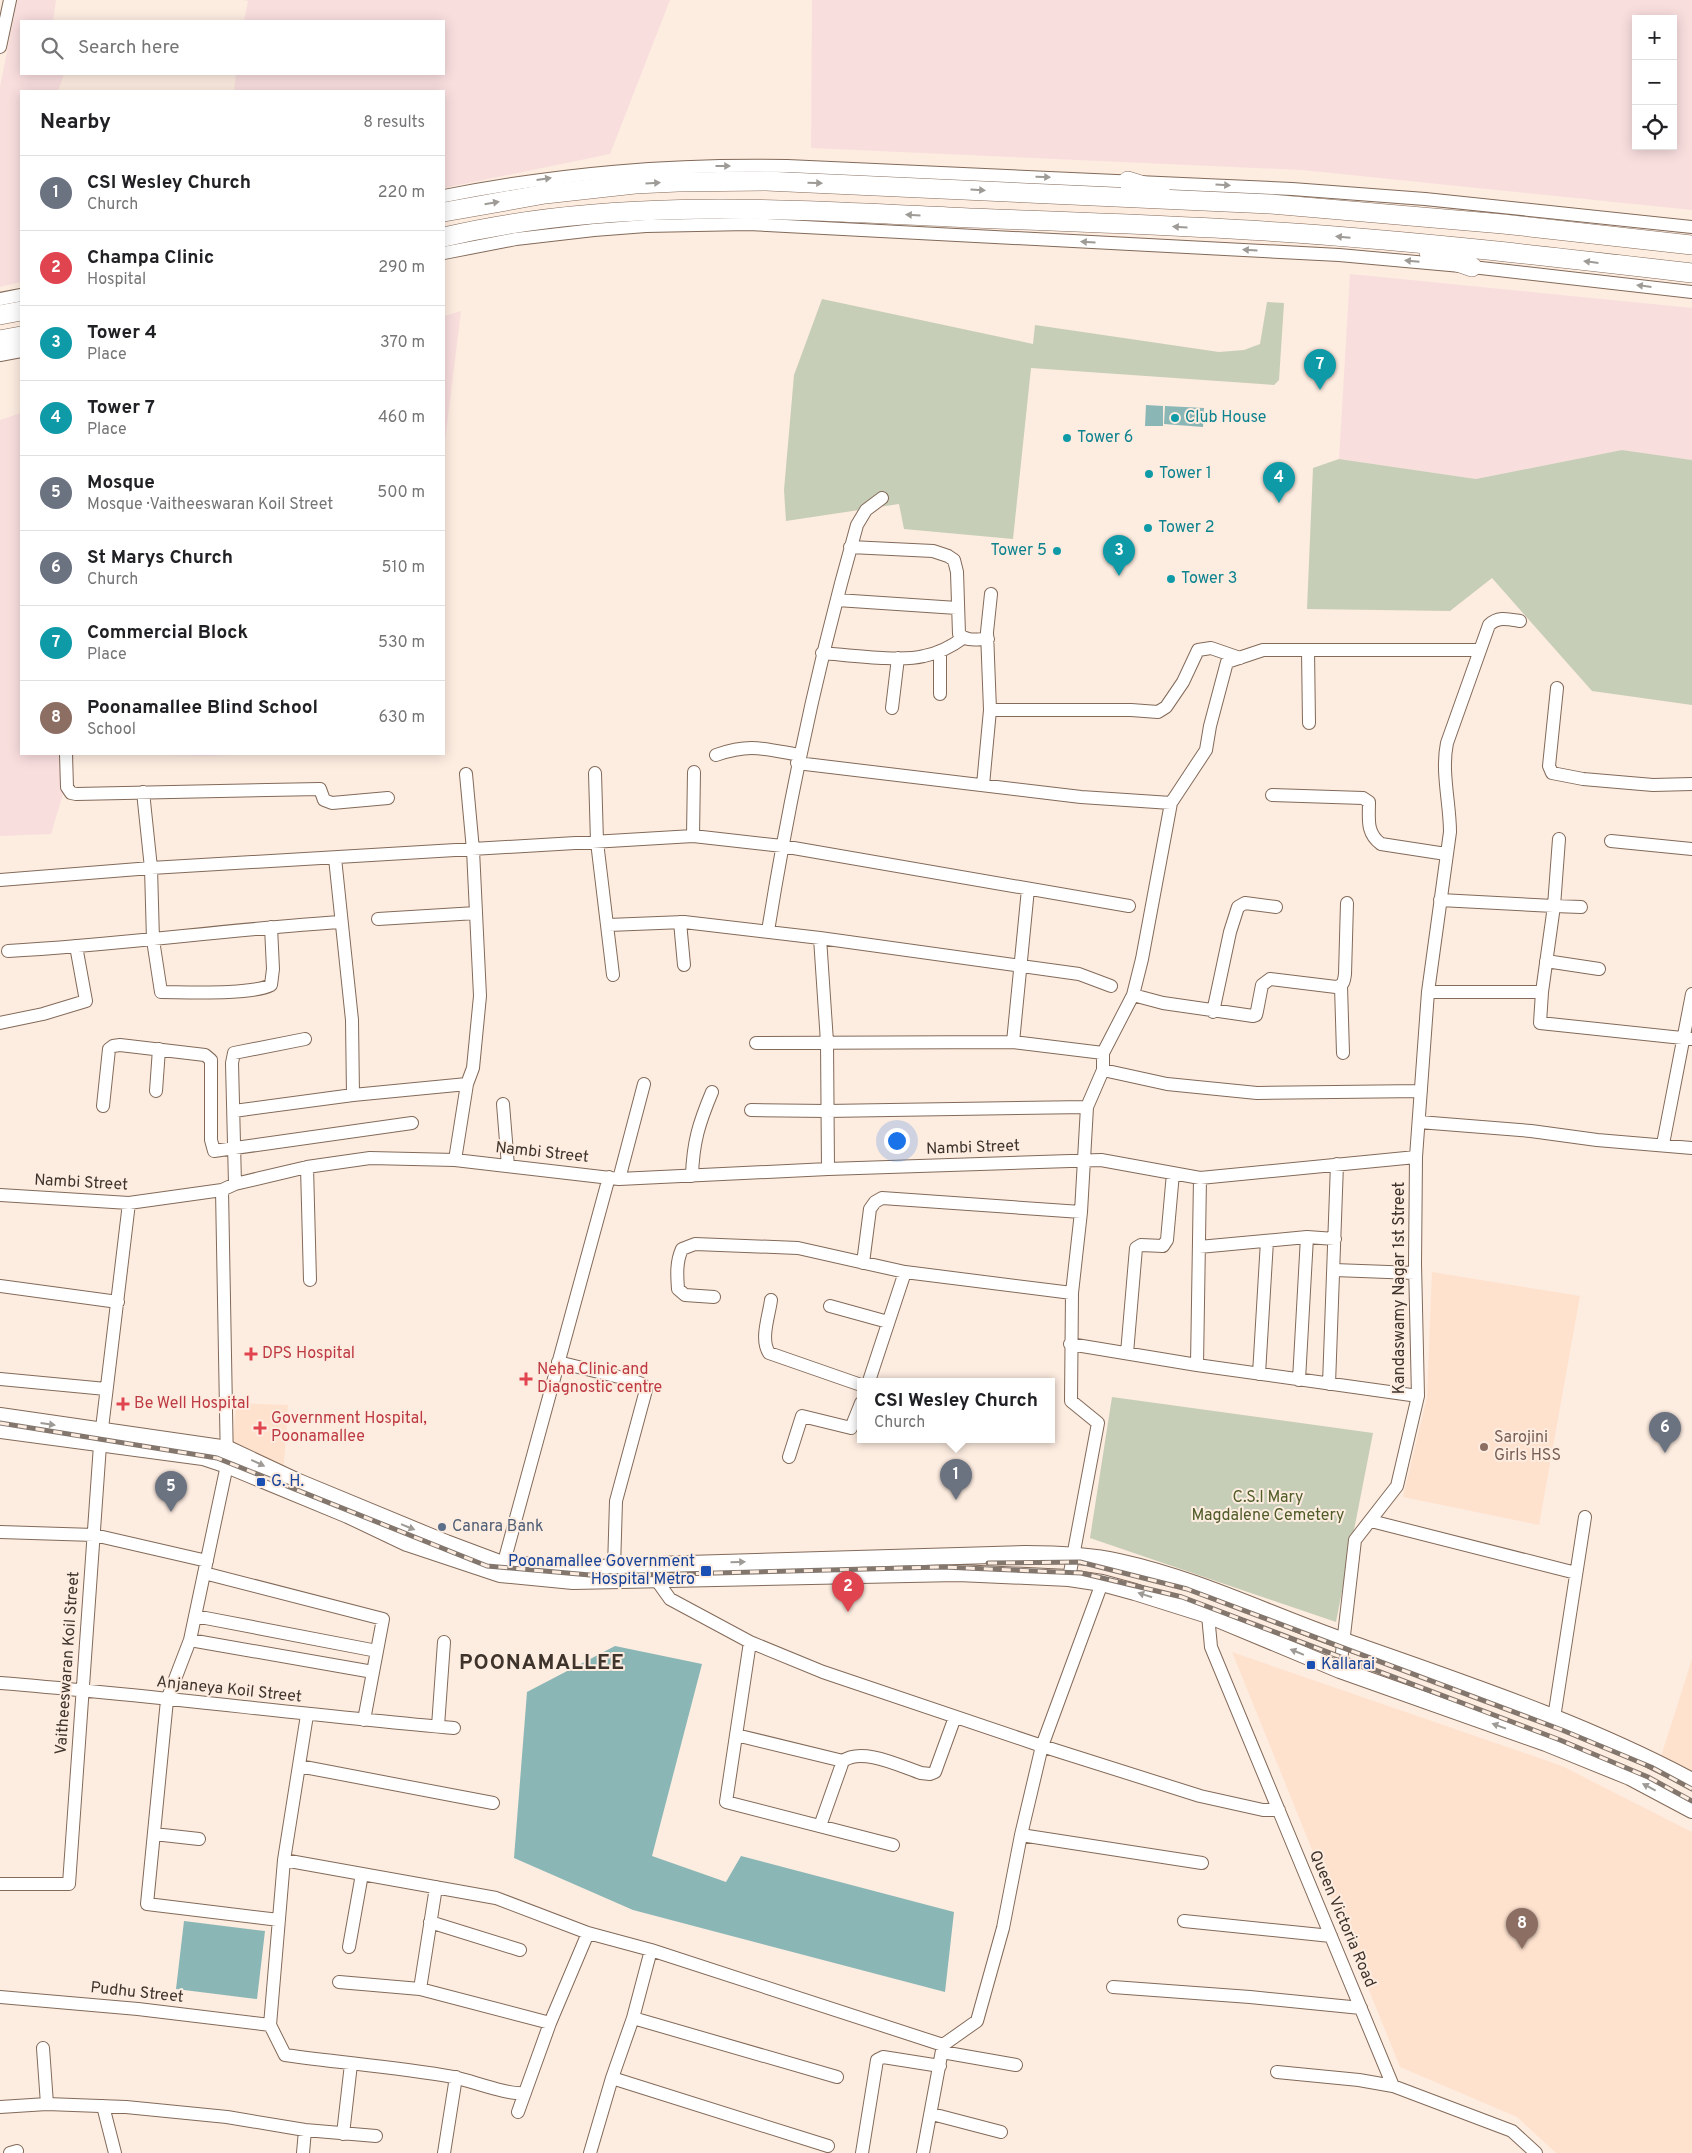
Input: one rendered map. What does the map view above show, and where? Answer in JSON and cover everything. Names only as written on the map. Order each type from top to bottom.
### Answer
[{"type":"highway","points":[[1128,180],[1156,190],[1228,202]]},
{"type":"highway","points":[[445,212],[546,194],[626,185],[678,182],[843,184],[1228,202],[1418,216],[1692,245]]},
{"type":"highway","points":[[445,237],[532,222],[604,213],[724,208],[1266,231],[1381,240],[1692,273]]},
{"type":"highway","points":[[1381,240],[1422,250],[1472,267]]},
{"type":"highway","points":[[0,315],[20,311]]},
{"type":"highway","points":[[0,340],[20,336]]},
{"type":"main road","points":[[0,1416],[102,1438],[228,1457],[305,1485],[446,1543],[501,1569],[573,1581],[655,1571],[1025,1554],[1075,1554],[1120,1562],[1188,1583],[1554,1718],[1653,1760],[1692,1781]]},
{"type":"main road","points":[[0,1430],[102,1438]]},
{"type":"main road","points":[[501,1569],[614,1568],[655,1571],[958,1573],[1069,1578],[1102,1584],[1208,1615],[1340,1670],[1546,1743],[1630,1777],[1692,1810]]},
{"type":"street","points":[[0,48],[10,0]]},
{"type":"street","points":[[445,196],[505,184],[590,173],[706,166],[844,168],[1128,180],[1369,194],[1692,227]]},
{"type":"street","points":[[445,253],[516,239],[594,230],[665,225],[748,224],[1276,251],[1472,267],[1692,292]]},
{"type":"street","points":[[0,299],[20,295]]},
{"type":"street","points":[[0,355],[20,352]]},
{"type":"street","points":[[768,931],[798,759],[822,653],[857,525],[866,510],[882,498]]},
{"type":"street","points":[[850,547],[932,551],[954,560],[957,572],[959,634],[963,638]]},
{"type":"street","points":[[983,785],[990,710],[988,639],[991,594]]},
{"type":"street","points":[[837,600],[957,608]]},
{"type":"street","name":"Kandaswamy Nagar 1st Street","points":[[1340,1670],[1355,1540],[1398,1486],[1418,1396],[1415,1274],[1416,1157],[1428,992],[1450,814],[1444,755],[1488,625],[1494,620],[1504,618],[1520,621]]},
{"type":"street","points":[[822,653],[898,658],[922,657],[940,651],[963,638],[988,639]]},
{"type":"street","points":[[990,710],[1131,710],[1158,712],[1166,708],[1183,682],[1198,650],[1211,648],[1240,658]]},
{"type":"street","points":[[1069,1578],[1098,1423],[1071,1401],[1070,1344],[1072,1293],[1081,1212],[1087,1107],[1103,1070],[1103,1054],[1132,995],[1142,959],[1171,802],[1206,750],[1210,726],[1227,662],[1263,650],[1479,650]]},
{"type":"street","points":[[1308,650],[1309,723]]},
{"type":"street","points":[[940,651],[940,694]]},
{"type":"street","points":[[892,708],[898,658]]},
{"type":"street","points":[[1557,688],[1549,766],[1552,773],[1583,779],[1653,785],[1692,784]]},
{"type":"street","points":[[716,755],[734,749],[752,747],[798,759],[983,785],[1081,797],[1171,802]]},
{"type":"street","points":[[66,755],[67,787],[71,793],[320,789],[324,800],[332,803],[388,798]]},
{"type":"street","points":[[693,836],[694,772]]},
{"type":"street","points":[[595,773],[597,842],[614,975]]},
{"type":"street","points":[[455,1160],[467,1084],[473,1068],[480,996],[473,850],[466,774]]},
{"type":"street","points":[[143,792],[151,868],[153,940],[161,992],[265,988],[271,985],[273,979],[270,927]]},
{"type":"street","points":[[1272,795],[1363,798],[1369,802],[1369,828],[1374,838],[1381,844],[1446,854]]},
{"type":"street","points":[[0,880],[151,868],[693,836],[782,846],[1129,906]]},
{"type":"street","points":[[1559,839],[1554,906],[1542,992],[1540,1023],[1687,1039]]},
{"type":"street","points":[[1611,841],[1692,849]]},
{"type":"street","points":[[335,858],[352,1020],[353,1095]]},
{"type":"street","points":[[1013,1042],[1019,965],[1028,889]]},
{"type":"street","points":[[1440,900],[1581,908]]},
{"type":"street","points":[[1213,1012],[1230,932],[1238,907],[1245,903],[1276,907]]},
{"type":"street","points":[[1343,1053],[1341,986],[1345,974],[1347,903]]},
{"type":"street","points":[[378,919],[476,912]]},
{"type":"street","points":[[8,951],[153,940],[270,927],[341,922]]},
{"type":"street","points":[[608,925],[680,922],[768,931],[1079,974],[1111,986]]},
{"type":"street","points":[[680,922],[684,965]]},
{"type":"street","points":[[820,938],[827,1042],[826,1112],[828,1168]]},
{"type":"street","points":[[0,1023],[43,1014],[86,1001],[76,946]]},
{"type":"street","points":[[1546,962],[1599,969]]},
{"type":"street","points":[[1132,995],[1213,1012],[1253,1016],[1256,1015],[1262,985],[1270,980],[1341,986]]},
{"type":"street","points":[[1428,992],[1542,992]]},
{"type":"street","points":[[1663,1144],[1687,1039],[1692,994]]},
{"type":"street","points":[[235,1184],[232,1063],[234,1053],[305,1038]]},
{"type":"street","points":[[756,1043],[1013,1042],[1103,1054]]},
{"type":"street","points":[[103,1106],[111,1047],[120,1045],[204,1055],[211,1060],[212,1149],[214,1151],[412,1123]]},
{"type":"street","points":[[156,1091],[159,1049]]},
{"type":"street","points":[[1103,1070],[1167,1084],[1258,1092],[1421,1091]]},
{"type":"street","points":[[234,1110],[353,1095],[467,1084]]},
{"type":"street","points":[[501,1569],[558,1362],[644,1084]]},
{"type":"street","points":[[692,1176],[697,1128],[712,1092]]},
{"type":"street","points":[[503,1104],[508,1166]]},
{"type":"street","points":[[751,1110],[826,1112],[1087,1107]]},
{"type":"street","points":[[1419,1122],[1692,1148]]},
{"type":"street","name":"Nambi Street","points":[[0,1195],[129,1204],[222,1190],[235,1184],[306,1167],[370,1158],[455,1160],[614,1178],[692,1176],[828,1168],[1084,1162],[1101,1160],[1200,1178],[1416,1157]]},
{"type":"street","points":[[1329,1384],[1336,1164]]},
{"type":"street","points":[[306,1167],[310,1280]]},
{"type":"street","points":[[1127,1353],[1136,1248],[1141,1245],[1163,1246],[1167,1240],[1173,1173]]},
{"type":"street","points":[[1197,1365],[1200,1178]]},
{"type":"street","points":[[222,1190],[228,1457],[190,1640],[167,1700],[147,1904],[279,1920]]},
{"type":"street","points":[[863,1263],[870,1209],[875,1202],[882,1198],[1081,1212]]},
{"type":"street","name":"Vaitheeswaran Koil Street","points":[[0,1884],[69,1884],[106,1389],[129,1204]]},
{"type":"street","points":[[1199,1247],[1307,1237],[1335,1240]]},
{"type":"street","points":[[1299,1380],[1307,1237]]},
{"type":"street","points":[[1259,1374],[1267,1241]]},
{"type":"street","points":[[714,1297],[686,1294],[678,1289],[678,1256],[682,1249],[695,1244],[798,1248],[905,1272],[1072,1293]]},
{"type":"street","points":[[1334,1270],[1415,1274]]},
{"type":"street","points":[[870,1378],[905,1272]]},
{"type":"street","points":[[0,1286],[118,1302]]},
{"type":"street","points":[[771,1300],[765,1347],[769,1353],[857,1384]]},
{"type":"street","points":[[830,1306],[888,1322]]},
{"type":"street","points":[[1070,1344],[1197,1365],[1418,1396]]},
{"type":"street","points":[[558,1362],[631,1380],[642,1384],[646,1390],[616,1501],[614,1568]]},
{"type":"street","points":[[0,1379],[106,1389]]},
{"type":"street","points":[[789,1457],[802,1416],[851,1428],[857,1413]]},
{"type":"street","points":[[1554,1718],[1585,1517]]},
{"type":"street","points":[[1371,1521],[1576,1573]]},
{"type":"street","points":[[0,1532],[94,1535],[384,1619],[364,1720]]},
{"type":"street","points":[[655,1571],[670,1599],[750,1642],[823,1672],[1042,1746],[1200,1796],[1263,1810],[1279,1810]]},
{"type":"street","points":[[923,2153],[943,2049],[977,2021],[1003,1928],[1021,1835],[1042,1746],[1102,1584]]},
{"type":"street","name":"Queen Victoria Road","points":[[1208,1615],[1211,1647],[1393,2086]]},
{"type":"street","points":[[195,1616],[377,1651]]},
{"type":"street","points":[[190,1640],[373,1672]]},
{"type":"street","points":[[438,1726],[444,1642]]},
{"type":"street","points":[[750,1642],[726,1802],[893,1845]]},
{"type":"street","name":"Anjaneya Koil Street","points":[[0,1683],[454,1728]]},
{"type":"street","points":[[307,1714],[284,1860],[270,2025],[285,2055],[351,2064],[384,2065],[525,2093]]},
{"type":"street","points":[[820,1826],[843,1761],[849,1756],[870,1756],[921,1773],[930,1774],[935,1772],[955,1717]]},
{"type":"street","points":[[736,1734],[843,1761]]},
{"type":"street","points":[[299,1766],[492,1803]]},
{"type":"street","points":[[154,1834],[199,1839]]},
{"type":"street","points":[[1021,1835],[1202,1863]]},
{"type":"street","points":[[284,1860],[496,1898],[588,1934],[651,1950],[943,2049],[1016,2065]]},
{"type":"street","points":[[348,1947],[362,1874]]},
{"type":"street","points":[[420,1989],[436,1887]]},
{"type":"street","points":[[1184,1921],[1331,1936]]},
{"type":"street","points":[[430,1922],[520,1950]]},
{"type":"street","points":[[518,2112],[550,2023],[588,1934]]},
{"type":"street","points":[[590,2153],[612,2078],[633,2018],[651,1950]]},
{"type":"street","points":[[339,1982],[420,1989],[550,2023]]},
{"type":"street","points":[[1113,1988],[1270,1998],[1361,2008]]},
{"type":"street","name":"Pudhu Street","points":[[0,1997],[138,2009],[270,2025]]},
{"type":"street","points":[[633,2018],[837,2077]]},
{"type":"street","points":[[43,2048],[46,2104]]},
{"type":"street","points":[[862,2153],[877,2060],[883,2057],[940,2066]]},
{"type":"street","points":[[343,2134],[351,2064]]},
{"type":"street","points":[[1276,2072],[1393,2086],[1512,2131],[1536,2153]]},
{"type":"street","points":[[444,2153],[456,2078]]},
{"type":"street","points":[[612,2078],[828,2146]]},
{"type":"street","points":[[0,2107],[46,2104],[126,2107],[228,2117],[305,2130],[376,2136]]},
{"type":"street","points":[[103,2106],[114,2153]]},
{"type":"street","points":[[932,2114],[1000,2132]]},
{"type":"street","points":[[303,2153],[305,2130]]},
{"type":"shaded area","points":[[17,0],[56,0],[53,20],[20,20],[20,75],[64,75],[58,90],[20,90],[20,282],[0,287],[0,87]]},
{"type":"shaded area","points":[[243,0],[670,0],[610,154],[445,188],[445,90],[234,90],[236,75],[445,75],[445,20],[244,20],[248,1]]},
{"type":"shaded area","points":[[812,0],[1692,0],[1692,210],[1302,170],[811,148]]},
{"type":"shaded area","points":[[1350,274],[1692,308],[1692,460],[1622,450],[1476,479],[1339,459]]},
{"type":"shaded area","points":[[461,311],[445,441],[445,316]]},
{"type":"shaded area","points":[[20,413],[20,755],[75,755],[51,834],[0,836],[0,420]]},
{"type":"shaded area","points":[[166,755],[232,755],[208,756]]},
{"type":"shaded area","name":"Sarojini Girls HSS","points":[[1432,1272],[1580,1296],[1539,1525],[1403,1497],[1427,1397]]},
{"type":"shaded area","name":"Government Hospital, Poonamallee","points":[[236,1403],[288,1405],[283,1477],[232,1451]]},
{"type":"shaded area","points":[[1232,1652],[1562,1766],[1692,1832],[1692,2153],[1556,2153],[1517,2117],[1400,2067]]},
{"type":"shaded area","points":[[1692,1659],[1692,1781],[1659,1763]]},
{"type":"green space","points":[[822,299],[1033,344],[1035,325],[1219,352],[1244,350],[1260,344],[1267,302],[1284,303],[1279,380],[1274,385],[1031,368],[1013,539],[904,529],[899,504],[786,521],[784,490],[794,375]]},
{"type":"green space","points":[[1622,450],[1692,460],[1692,705],[1592,691],[1492,578],[1450,611],[1307,609],[1313,468],[1339,459],[1476,479]]},
{"type":"green space","name":"C.S.I Mary Magdalene Cemetery","points":[[1112,1397],[1373,1433],[1336,1622],[1090,1538]]},
{"type":"water","points":[[1146,405],[1163,406],[1163,426],[1145,426]]},
{"type":"water","points":[[1165,406],[1204,408],[1203,427],[1164,424]]},
{"type":"water","points":[[615,1646],[702,1664],[652,1856],[726,1882],[741,1856],[954,1912],[945,1992],[633,1910],[514,1858],[527,1692]]},
{"type":"water","points":[[184,1921],[265,1931],[257,1999],[176,1989]]},
{"type":"railway","points":[[0,1423],[217,1458],[487,1566],[601,1576],[943,1567],[1081,1573],[1182,1597],[1560,1740],[1648,1777],[1692,1801]]},
{"type":"railway","points":[[988,1563],[1080,1562],[1187,1589],[1562,1730],[1651,1767],[1692,1789]]},
{"type":"place","name":"Commercial Block","points":[[1320,390]]},
{"type":"place","name":"Club House","points":[[1175,418]]},
{"type":"place","name":"Tower 6","points":[[1067,438]]},
{"type":"place","name":"Tower 1","points":[[1149,474]]},
{"type":"place","name":"Tower 7","points":[[1279,503]]},
{"type":"place","name":"Tower 2","points":[[1148,528]]},
{"type":"place","name":"Tower 5","points":[[1057,551]]},
{"type":"place","name":"Tower 4","points":[[1119,576]]},
{"type":"place","name":"Tower 3","points":[[1171,579]]},
{"type":"place","name":"DPS Hospital","points":[[251,1354]]},
{"type":"place","name":"Neha Clinic and Diagnostic centre","points":[[526,1379]]},
{"type":"place","name":"Be Well Hospital","points":[[123,1404]]},
{"type":"place","name":"Government Hospital, Poonamallee","points":[[260,1428]]},
{"type":"place","name":"Sarojini Girls HSS","points":[[1484,1447]]},
{"type":"place","name":"St Marys Church","points":[[1665,1453]]},
{"type":"place","name":"G. H.","points":[[261,1482]]},
{"type":"place","name":"CSI Wesley Church","points":[[956,1500]]},
{"type":"place","name":"Mosque","points":[[171,1512]]},
{"type":"place","name":"Canara Bank","points":[[442,1527]]},
{"type":"place","name":"Poonamallee Government Hospital Metro","points":[[706,1571]]},
{"type":"place","name":"Champa Clinic","points":[[848,1612]]},
{"type":"place","name":"Kallarai","points":[[1311,1665]]},
{"type":"place","name":"Poonamallee Blind School","points":[[1522,1949]]},
{"type":"district","name":"POONAMALLEE","points":[[542,1663]]}]
